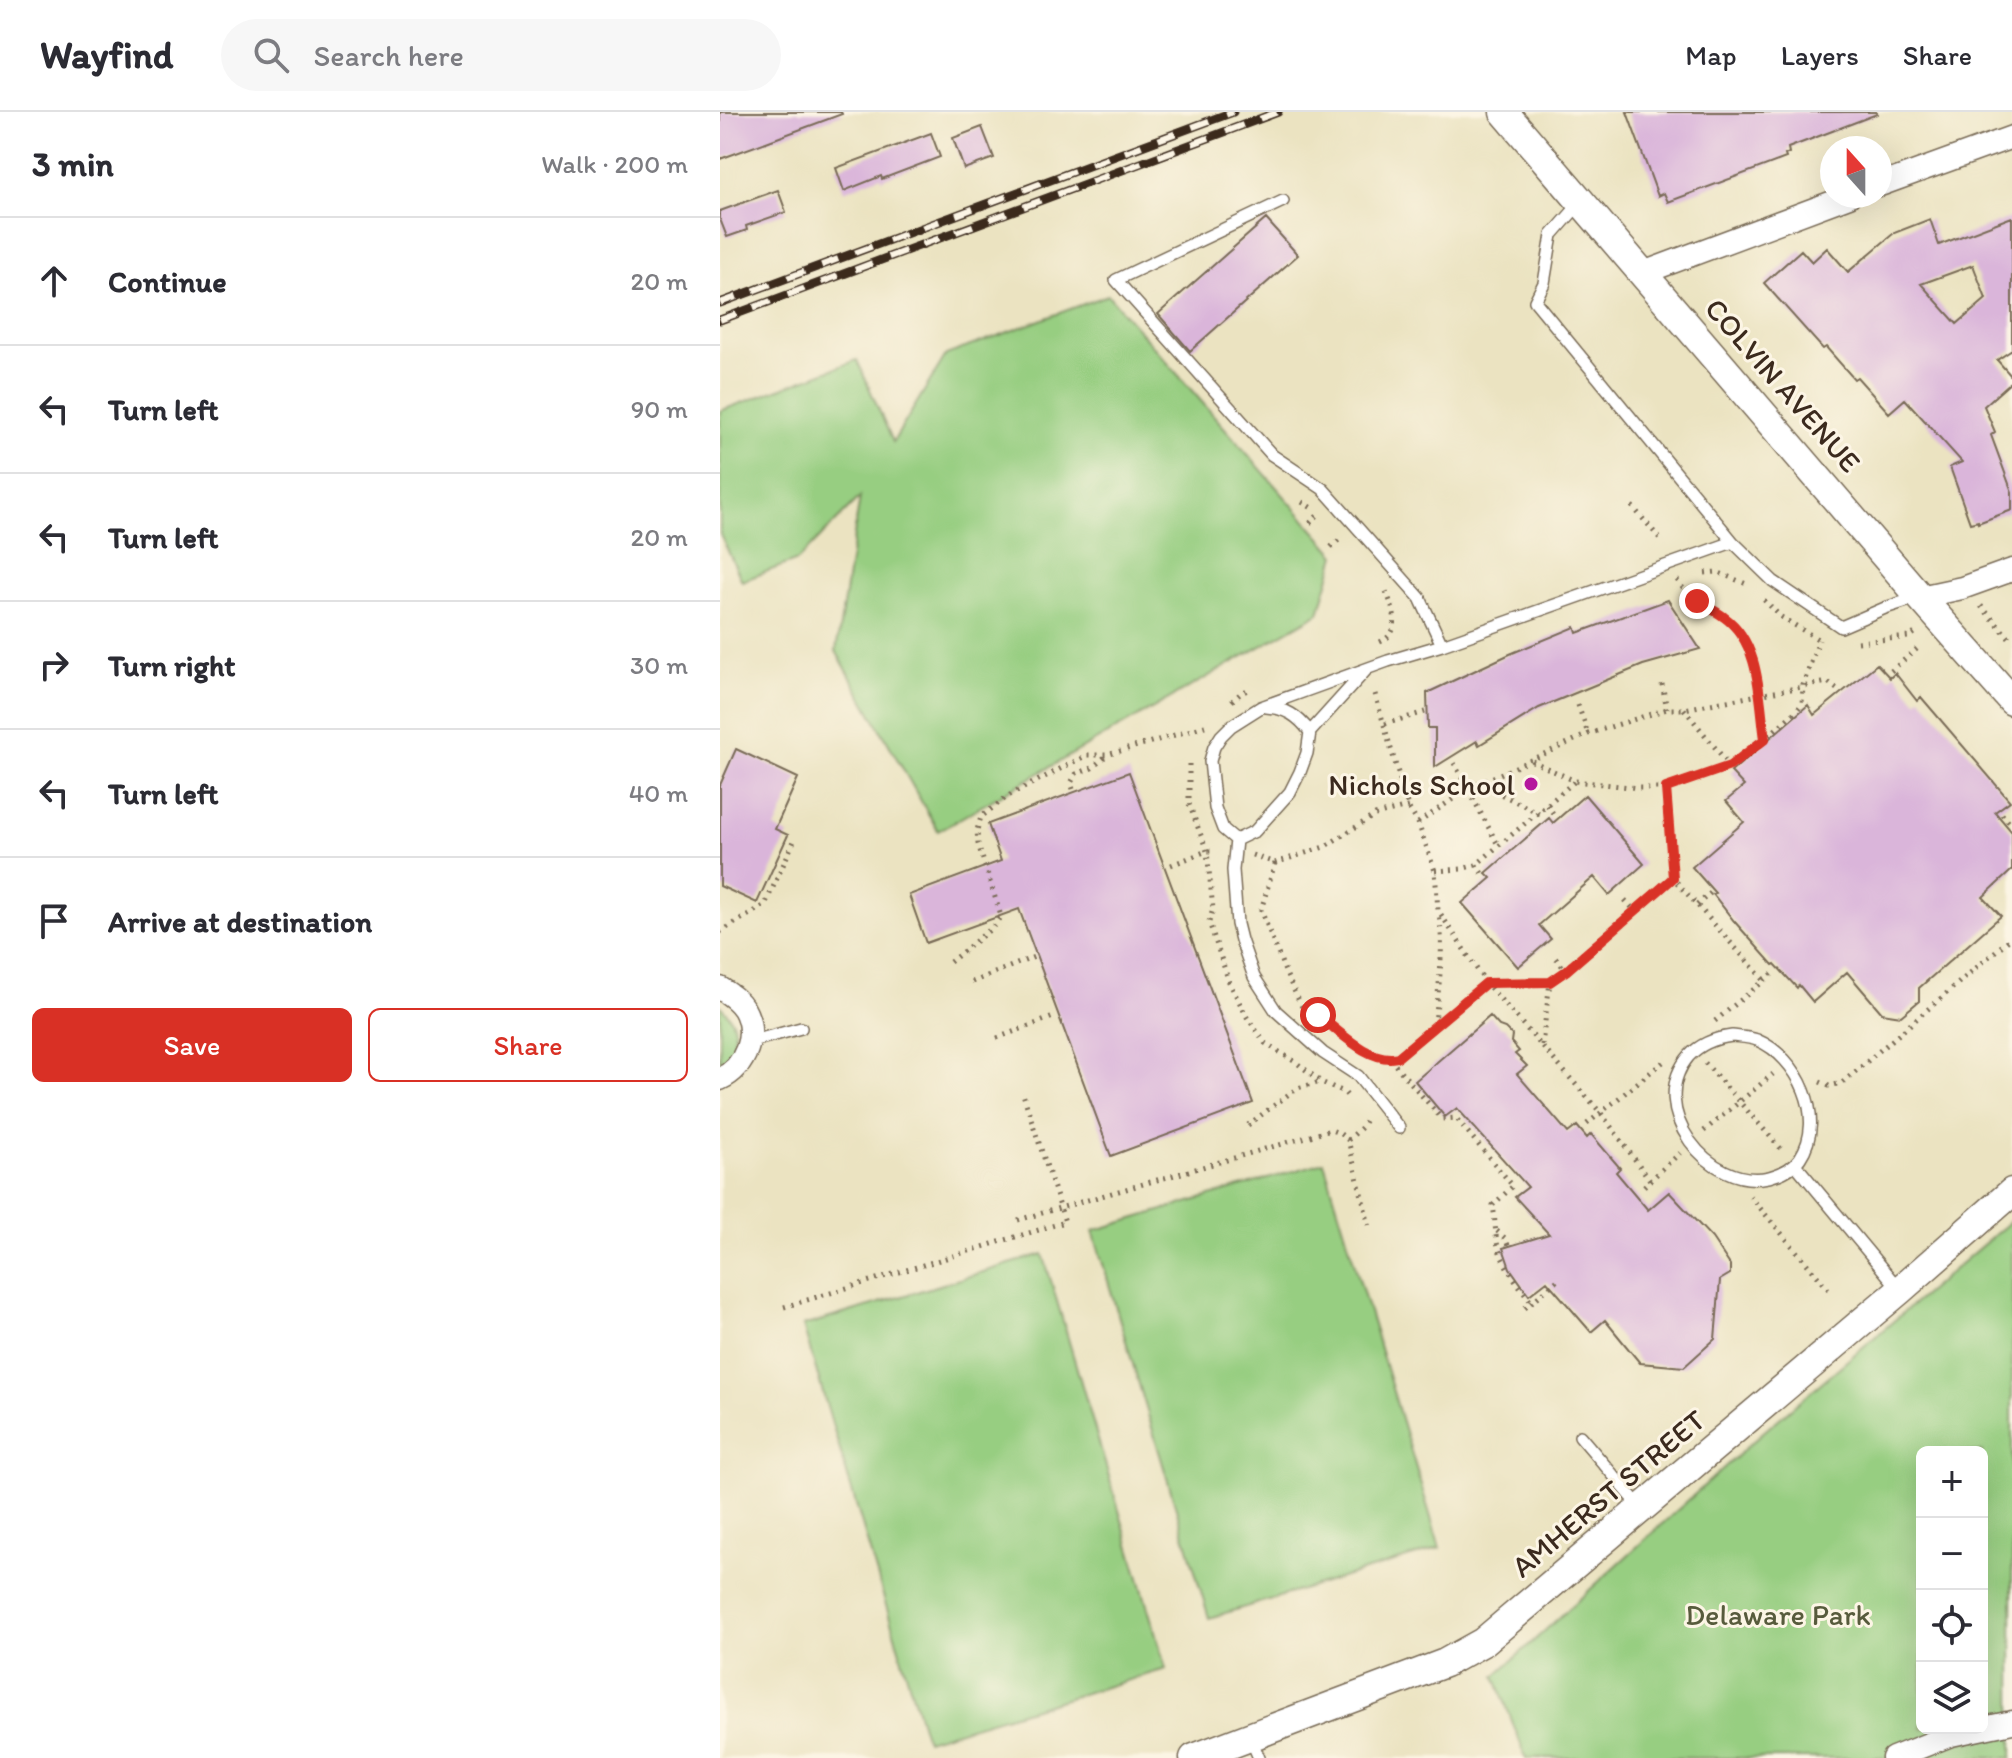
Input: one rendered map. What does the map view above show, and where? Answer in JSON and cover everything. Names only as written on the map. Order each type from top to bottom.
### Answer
[{"type":"street","name":"COLVIN AVENUE","points":[[1504,112],[2012,701]]},
{"type":"street","points":[[1892,181],[2012,137]]},
{"type":"street","points":[[1643,273],[1820,207]]},
{"type":"street","points":[[1920,597],[1962,588],[2012,570]]},
{"type":"street","points":[[720,988],[733,996],[743,1008],[749,1023],[750,1039],[738,1066],[720,1079]]},
{"type":"street","name":"AMHERST STREET","points":[[1194,1758],[1255,1747],[1445,1663],[1483,1642],[2012,1192]]},
{"type":"street","points":[[1893,1758],[1951,1735],[2012,1722]]},
{"type":"lane","points":[[1283,201],[1116,280],[1272,455],[1323,489],[1420,598],[1442,645]]},
{"type":"lane","points":[[1581,201],[1552,235],[1544,283],[1535,301],[1733,542],[1773,581],[1841,627],[1920,597]]},
{"type":"lane","points":[[1236,840],[1223,829],[1215,808],[1210,761],[1221,736],[1261,707],[1733,542]]},
{"type":"lane","points":[[1236,840],[1255,831],[1290,792],[1307,753],[1310,732],[1366,670]]},
{"type":"lane","points":[[1261,707],[1286,710],[1310,732]]},
{"type":"lane","points":[[1236,840],[1233,870],[1237,924],[1254,977],[1276,1011],[1323,1053],[1358,1076],[1399,1128]]},
{"type":"lane","points":[[750,1039],[801,1028]]},
{"type":"lane","points":[[1742,1037],[1759,1041],[1786,1063],[1810,1102],[1809,1136],[1802,1156],[1795,1164],[1776,1175],[1752,1178],[1717,1166],[1700,1152],[1684,1131],[1674,1106],[1673,1092],[1680,1068],[1695,1050],[1716,1039],[1742,1037]]},
{"type":"lane","points":[[1795,1164],[1900,1290]]},
{"type":"lane","points":[[1580,1436],[1642,1509]]},
{"type":"path","points":[[1632,506],[1662,541]]},
{"type":"path","points":[[1310,523],[1319,514]]},
{"type":"path","points":[[1331,547],[1341,538]]},
{"type":"path","points":[[1676,574],[1691,599],[1726,618],[1746,641],[1755,663],[1765,739]]},
{"type":"path","points":[[1983,608],[2012,641]]},
{"type":"path","points":[[1531,760],[1575,781],[1639,788],[1666,788],[1730,766],[1802,704],[1803,685],[1819,640]]},
{"type":"path","points":[[1891,671],[1918,648]]},
{"type":"path","points":[[1418,823],[1469,788],[1588,734],[1667,709],[1684,709],[1803,685],[1828,682],[1838,690]]},
{"type":"path","points":[[1662,684],[1667,709]]},
{"type":"path","points":[[1375,694],[1408,807],[1418,823],[1435,871],[1441,936],[1435,1024]]},
{"type":"path","points":[[1578,705],[1588,734]]},
{"type":"path","points":[[1684,709],[1730,766]]},
{"type":"path","points":[[1385,724],[1425,712]]},
{"type":"path","points":[[950,962],[993,927],[1001,916],[978,844],[977,830],[981,817],[1008,796],[1087,755],[1107,755],[1205,726]]},
{"type":"path","points":[[1073,789],[1071,783],[1076,774],[1092,768],[1107,755]]},
{"type":"path","points":[[1454,763],[1498,845]]},
{"type":"path","points":[[1435,871],[1476,865],[1575,781]]},
{"type":"path","points":[[1479,784],[1539,813]]},
{"type":"path","points":[[1666,788],[1673,878],[1764,980]]},
{"type":"path","points":[[1547,805],[1555,816]]},
{"type":"path","points":[[1252,855],[1275,863],[1324,847],[1375,815],[1408,807]]},
{"type":"path","points":[[2002,814],[2012,826]]},
{"type":"path","points":[[720,932],[765,905],[783,858],[794,841]]},
{"type":"path","points":[[1171,865],[1213,851]]},
{"type":"path","points":[[1275,863],[1261,910],[1303,1009],[1318,1015],[1361,1050],[1390,1059],[1398,1057],[1486,983],[1550,982],[1673,878]]},
{"type":"path","points":[[1476,865],[1484,876]]},
{"type":"path","points":[[1697,905],[1714,890]]},
{"type":"path","points":[[1625,900],[1635,911]]},
{"type":"path","points":[[1438,910],[1486,983],[1601,1113],[1650,1180]]},
{"type":"path","points":[[1816,1080],[1829,1086],[1842,1083],[2012,937]]},
{"type":"path","points":[[972,982],[1034,957]]},
{"type":"path","points":[[1556,958],[1566,971]]},
{"type":"path","points":[[1541,1045],[1550,982]]},
{"type":"path","points":[[997,1038],[1056,1016]]},
{"type":"path","points":[[1708,1026],[1719,1025]]},
{"type":"path","points":[[1390,1059],[1442,1119],[1458,1117],[1513,1186],[1493,1205],[1497,1241],[1501,1256],[1532,1303]]},
{"type":"path","points":[[1702,1059],[1784,1152]]},
{"type":"path","points":[[1701,1134],[1777,1070]]},
{"type":"path","points":[[1248,1125],[1297,1088],[1321,1082],[1332,1075]]},
{"type":"path","points":[[784,1307],[1065,1222],[1023,1094]]},
{"type":"path","points":[[1587,1124],[1622,1096]]},
{"type":"path","points":[[1348,1140],[1362,1127],[1368,1115]]},
{"type":"path","points":[[1018,1220],[1331,1130],[1348,1140],[1369,1225]]},
{"type":"path","points":[[1644,1186],[1671,1161]]},
{"type":"path","points":[[1497,1231],[1508,1245]]},
{"type":"path","points":[[1525,1308],[1561,1277]]},
{"type":"green space","points":[[1108,295],[1336,555],[1319,613],[938,831],[836,651],[860,497],[798,560],[742,581],[720,534],[720,411],[857,360],[893,442],[946,355]]},
{"type":"green space","points":[[720,1006],[731,1020],[735,1035],[731,1050],[720,1064]]},
{"type":"green space","points":[[1324,1162],[1440,1548],[1209,1618],[1093,1231]]},
{"type":"green space","name":"Delaware Park","points":[[2012,1220],[2012,1758],[1526,1758],[1495,1676],[1761,1434]]},
{"type":"green space","points":[[1043,1254],[1166,1669],[926,1740],[803,1326]]},
{"type":"building","points":[[720,112],[841,112],[842,114],[720,159]]},
{"type":"building","points":[[1627,112],[1877,114],[1788,148],[1786,158],[1668,202],[1664,193],[1658,196]]},
{"type":"building","points":[[982,127],[994,158],[964,169],[953,138]]},
{"type":"building","points":[[931,133],[940,157],[844,191],[836,168]]},
{"type":"building","points":[[778,190],[786,212],[746,226],[747,230],[727,237],[720,211]]},
{"type":"building","points":[[2012,217],[2012,350],[1997,360],[2012,381],[1984,406],[1995,432],[1991,435],[2012,492],[2012,510],[1978,523],[1970,523],[1950,467],[1962,462],[1905,399],[1889,413],[1857,377],[1854,379],[1826,347],[1823,349],[1764,283],[1801,250],[1812,262],[1827,248],[1848,272],[1894,233],[1930,219],[1939,245]],"holes":[[[1973,265],[1986,299],[1957,324],[1921,284]]]},
{"type":"building","points":[[1266,219],[1298,255],[1190,351],[1158,314]]},
{"type":"building","points":[[1668,600],[1700,649],[1643,665],[1539,708],[1479,745],[1477,741],[1435,767],[1435,728],[1428,728],[1427,693],[1575,627],[1577,633]]},
{"type":"building","points":[[1877,664],[1890,678],[1895,673],[1917,701],[1921,697],[2010,801],[1995,812],[2012,832],[2012,870],[1983,897],[2001,916],[1919,988],[1919,1001],[1901,1016],[1882,1013],[1847,972],[1813,1002],[1799,985],[1797,988],[1773,965],[1692,867],[1744,822],[1726,801],[1744,786],[1731,772],[1808,705],[1814,715]]},
{"type":"building","points":[[736,749],[798,778],[775,829],[788,835],[757,903],[720,886],[720,785]]},
{"type":"building","points":[[1129,772],[1253,1103],[1111,1156],[1019,909],[926,943],[909,895],[1001,861],[988,824]]},
{"type":"building","points":[[1585,795],[1644,864],[1609,895],[1594,877],[1539,925],[1551,939],[1518,967],[1462,903],[1491,878],[1486,873],[1549,818],[1553,823]]},
{"type":"building","points":[[1490,1016],[1512,1035],[1511,1042],[1519,1051],[1515,1054],[1527,1066],[1517,1074],[1568,1133],[1577,1126],[1587,1138],[1591,1134],[1620,1168],[1616,1172],[1648,1210],[1669,1192],[1712,1238],[1730,1265],[1730,1274],[1720,1280],[1715,1339],[1684,1367],[1640,1363],[1605,1320],[1591,1332],[1547,1281],[1529,1295],[1510,1268],[1503,1248],[1549,1234],[1515,1197],[1528,1187],[1457,1108],[1445,1117],[1415,1081]]},
{"type":"railway","points":[[720,303],[1233,112]]},
{"type":"railway","points":[[720,320],[1278,112]]},
{"type":"place","name":"Nichols School","points":[[1531,784]]},
{"type":"route","points":[[1318,1015],[1361,1050],[1390,1059],[1398,1057],[1486,983],[1550,982],[1673,878],[1666,788],[1730,766],[1765,739],[1755,663],[1746,641],[1726,618],[1697,601]]}]
